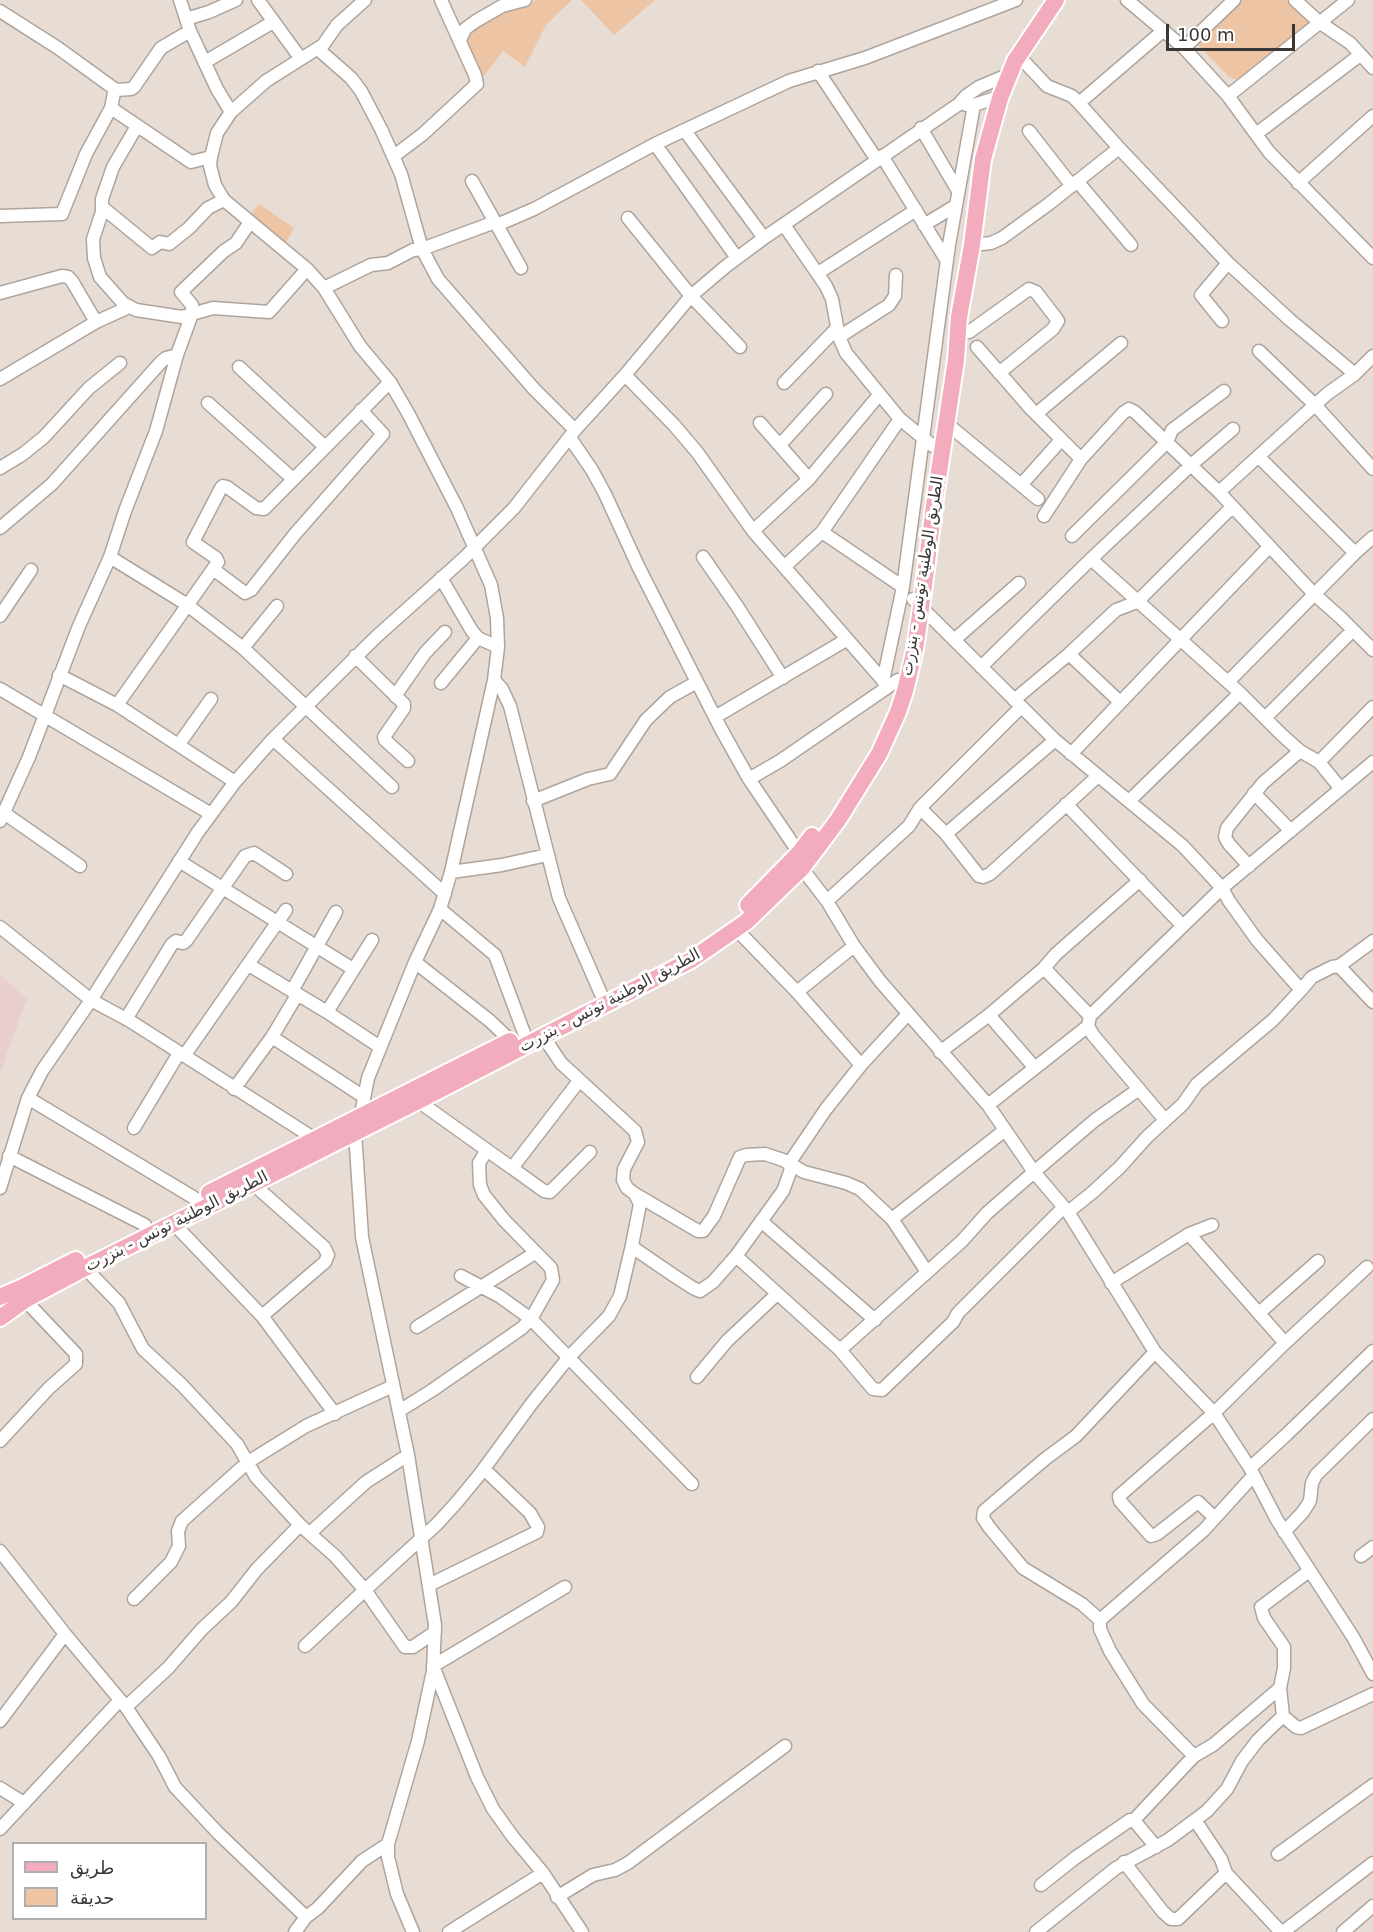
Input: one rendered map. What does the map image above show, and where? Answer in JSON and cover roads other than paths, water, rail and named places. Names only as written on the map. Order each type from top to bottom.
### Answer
[{"type":"main road","name":"الطريق الوطنية تونس - بنزرت","points":[[1004,76],[1015,46],[1046,0]]},
{"type":"main road","name":"الطريق الوطنية تونس - بنزرت","points":[[0,1297],[689,949],[715,933],[739,914],[798,860],[872,747],[887,714],[890,683],[912,598],[946,423],[947,388],[969,187],[987,100],[1056,0]]},
{"type":"main road","name":"الطريق الوطنية تونس - بنزرت","points":[[0,1318],[25,1300],[85,1268],[691,960],[737,930],[862,783],[889,733],[905,691],[915,649],[912,598],[928,442],[956,360],[959,317],[972,245],[983,159],[987,100]]},
{"type":"street","points":[[180,0],[188,25],[217,89],[231,112]]},
{"type":"street","points":[[0,11],[58,48],[116,90],[134,87],[162,48],[188,25],[209,12],[236,0]]},
{"type":"street","points":[[258,0],[301,59]]},
{"type":"street","points":[[365,0],[340,21],[323,45],[266,81],[231,112],[220,127],[211,157],[212,175],[224,200],[306,269],[324,288],[360,346],[390,382],[457,507],[493,594],[497,618],[498,647],[495,680],[445,894],[368,1078],[355,1132],[362,1238],[408,1455],[435,1632],[433,1666],[418,1741],[388,1844],[388,1857],[397,1894],[413,1932]]},
{"type":"street","points":[[394,156],[423,134],[477,84],[441,0]]},
{"type":"street","points":[[460,40],[465,29],[476,21],[502,6],[525,0]]},
{"type":"street","points":[[324,288],[370,265],[388,263],[413,250],[422,249],[496,223],[556,199],[655,144],[767,90],[818,71],[865,58],[1016,0]]},
{"type":"street","points":[[1127,0],[1184,48],[1228,96],[1269,152],[1373,258]]},
{"type":"street","points":[[1295,0],[1319,22],[1350,44],[1373,68]]},
{"type":"street","points":[[1228,96],[1348,0]]},
{"type":"street","points":[[1184,48],[1227,2]]},
{"type":"street","points":[[205,62],[273,22]]},
{"type":"street","points":[[1079,103],[1164,30]]},
{"type":"street","points":[[318,49],[351,78],[361,91],[394,156],[429,265],[453,298],[572,434],[605,494],[639,568],[714,717],[798,860],[827,901],[854,946],[940,1052],[988,1105],[1034,1172],[1065,1210],[1155,1352],[1214,1413],[1251,1472],[1284,1532],[1370,1659],[1373,1674]]},
{"type":"street","points":[[1018,55],[1047,86],[1072,96],[1228,263],[1290,320],[1355,374]]},
{"type":"street","points":[[1256,134],[1360,55]]},
{"type":"street","points":[[818,71],[916,210],[947,261]]},
{"type":"street","points":[[1,1180],[28,1098],[42,1071],[91,1000],[211,814],[235,782],[273,739],[355,656],[474,547],[520,501],[572,434],[691,296],[764,238],[959,104],[966,96],[979,87],[1004,76]]},
{"type":"street","points":[[0,216],[62,214],[86,154],[111,108],[116,90]]},
{"type":"street","points":[[928,442],[955,206],[987,100],[959,104]]},
{"type":"street","points":[[111,108],[191,162],[211,157]]},
{"type":"street","points":[[1298,183],[1373,116]]},
{"type":"street","points":[[129,307],[100,277],[94,258],[93,239],[113,167],[137,126]]},
{"type":"street","points":[[921,128],[958,191]]},
{"type":"street","points":[[685,131],[764,238]]},
{"type":"street","points":[[1029,131],[1131,245]]},
{"type":"street","points":[[655,144],[737,258]]},
{"type":"street","points":[[972,245],[996,242],[1119,148]]},
{"type":"street","points":[[472,181],[521,268]]},
{"type":"street","points":[[102,207],[152,248],[160,242],[169,244],[189,228],[208,208],[224,200]]},
{"type":"street","points":[[924,225],[955,206]]},
{"type":"street","points":[[818,273],[916,210]]},
{"type":"street","points":[[628,218],[691,296],[740,347]]},
{"type":"street","points":[[80,866],[2,817],[45,716],[59,675],[110,557],[156,431],[177,355],[192,314],[192,305],[181,292],[224,251],[236,243],[250,222]]},
{"type":"street","points":[[784,225],[818,273],[832,299],[838,332],[846,353],[900,419],[928,442]]},
{"type":"street","points":[[1222,321],[1201,296],[1228,263]]},
{"type":"street","points":[[0,379],[96,322],[129,307],[182,317],[213,308],[269,312],[306,269]]},
{"type":"street","points":[[784,383],[838,332],[888,305],[895,296],[896,275]]},
{"type":"street","points":[[0,293],[62,276],[68,277],[96,322]]},
{"type":"street","points":[[969,332],[1029,289],[1036,292],[1056,318],[1058,321],[1053,329],[999,373]]},
{"type":"street","points":[[959,317],[978,347],[999,373],[1081,459]]},
{"type":"street","points":[[1036,414],[1121,343]]},
{"type":"street","points":[[956,360],[978,347]]},
{"type":"street","points":[[1259,351],[1316,406],[1373,469]]},
{"type":"street","points":[[0,528],[52,484],[161,362],[177,355]]},
{"type":"street","points":[[1219,492],[1327,394],[1355,374],[1373,356]]},
{"type":"street","points":[[0,468],[23,454],[44,437],[89,388],[120,363]]},
{"type":"street","points":[[239,367],[324,446]]},
{"type":"street","points":[[624,375],[674,425],[697,452],[753,531],[846,640],[890,683],[780,761],[749,779]]},
{"type":"street","points":[[117,705],[218,560],[194,544],[193,540],[221,488],[227,487],[256,508],[264,508],[390,382]]},
{"type":"street","points":[[1072,536],[1167,442],[1169,434],[1176,425],[1224,391]]},
{"type":"street","points":[[780,445],[826,394]]},
{"type":"street","points":[[753,531],[809,479],[879,395]]},
{"type":"street","points":[[208,403],[293,479]]},
{"type":"street","points":[[1044,516],[1081,459],[1123,412],[1129,409],[1135,412],[1219,492],[1314,594],[1373,650]]},
{"type":"street","points":[[213,569],[245,593],[251,590],[302,526],[383,434],[361,410]]},
{"type":"street","points":[[784,567],[822,532],[900,419]]},
{"type":"street","points":[[760,423],[809,479]]},
{"type":"street","points":[[946,423],[1038,500]]},
{"type":"street","points":[[981,667],[1091,559],[1191,465],[1233,429]]},
{"type":"street","points":[[1021,485],[1061,440]]},
{"type":"street","points":[[1259,457],[1355,553]]},
{"type":"street","points":[[827,901],[909,826],[921,808],[1017,703],[1116,610],[1137,602],[1232,507]]},
{"type":"street","points":[[822,532],[912,598],[1055,740],[1183,846],[1222,888],[1257,940],[1301,990]]},
{"type":"street","points":[[1228,682],[1373,537]]},
{"type":"street","points":[[1071,754],[1269,547]]},
{"type":"street","points":[[702,556],[783,678]]},
{"type":"street","points":[[110,557],[186,604],[243,648],[392,787]]},
{"type":"street","points":[[1091,559],[1240,693],[1300,751],[1318,762],[1341,789]]},
{"type":"street","points":[[0,616],[31,570]]},
{"type":"street","points":[[441,578],[478,638],[498,647]]},
{"type":"street","points":[[954,640],[1019,583]]},
{"type":"street","points":[[243,648],[277,606]]},
{"type":"street","points":[[1265,718],[1353,630]]},
{"type":"street","points":[[395,696],[425,653],[445,632]]},
{"type":"street","points":[[441,683],[478,638]]},
{"type":"street","points":[[714,717],[846,640]]},
{"type":"street","points":[[1069,654],[1120,702]]},
{"type":"street","points":[[355,656],[404,704],[404,708],[384,736],[385,740],[408,761]]},
{"type":"street","points":[[59,675],[117,705],[235,782]]},
{"type":"street","points":[[495,680],[510,706],[559,898],[601,994]]},
{"type":"street","points":[[533,801],[588,778],[610,774],[646,720],[673,694],[697,682]]},
{"type":"street","points":[[0,689],[211,814]]},
{"type":"street","points":[[1129,801],[1240,693]]},
{"type":"street","points":[[179,744],[211,699]]},
{"type":"street","points":[[1318,762],[1373,707]]},
{"type":"street","points":[[273,739],[445,894]]},
{"type":"street","points":[[946,834],[1055,740]]},
{"type":"street","points":[[1249,866],[1229,844],[1225,833],[1229,824],[1254,793],[1274,772],[1300,751]]},
{"type":"street","points":[[988,1105],[1089,1021],[1182,925],[1222,888],[1373,762]]},
{"type":"street","points":[[921,808],[983,878],[1098,776]]},
{"type":"street","points":[[1254,793],[1291,831]]},
{"type":"street","points":[[1066,804],[1182,925]]},
{"type":"street","points":[[126,1019],[172,944],[176,940],[183,943],[186,941],[244,856],[257,854],[286,874]]},
{"type":"street","points":[[451,872],[502,865],[547,855]]},
{"type":"street","points":[[179,861],[353,969]]},
{"type":"street","points":[[940,1052],[989,1015],[1044,968],[1056,954],[1140,880]]},
{"type":"street","points":[[440,909],[495,955],[517,1037]]},
{"type":"street","points":[[134,1128],[182,1054],[249,965],[286,910]]},
{"type":"street","points":[[234,1089],[272,1037],[336,912]]},
{"type":"street","points":[[0,927],[91,1000],[126,1019],[315,1139]]},
{"type":"street","points":[[737,930],[797,992],[861,1065]]},
{"type":"street","points":[[327,1012],[372,940]]},
{"type":"street","points":[[736,1257],[840,1350],[873,1389],[882,1390],[1065,1210],[1093,1192],[1120,1167],[1183,1104],[1197,1084],[1273,1020],[1312,977],[1339,966],[1373,941]]},
{"type":"street","points":[[797,992],[854,946]]},
{"type":"street","points":[[415,962],[490,1020],[517,1037]]},
{"type":"street","points":[[249,965],[380,1047]]},
{"type":"street","points":[[1339,966],[1373,1002]]},
{"type":"street","points":[[1044,968],[1089,1021],[1093,1035],[1165,1120]]},
{"type":"street","points":[[632,1245],[634,1249],[693,1288],[700,1291],[713,1282],[736,1257],[783,1191],[795,1153],[826,1109],[861,1065],[908,1014]]},
{"type":"street","points":[[989,1015],[1035,1068]]},
{"type":"street","points":[[543,1036],[561,1063],[635,1131],[638,1142],[624,1169],[623,1180],[627,1188],[635,1194],[698,1231],[703,1231],[714,1216],[740,1157],[765,1154],[804,1172],[860,1189],[892,1219],[927,1272]]},
{"type":"street","points":[[272,1037],[364,1097]]},
{"type":"street","points":[[512,1168],[579,1081]]},
{"type":"street","points":[[840,1350],[962,1241],[987,1213],[1095,1120],[1139,1089]]},
{"type":"street","points":[[28,1098],[196,1199]]},
{"type":"street","points":[[417,1101],[544,1191],[550,1192],[590,1152]]},
{"type":"street","points":[[892,1219],[1005,1130]]},
{"type":"street","points":[[399,1410],[431,1391],[522,1328],[531,1319],[554,1276],[551,1268],[497,1213],[484,1195],[480,1185],[479,1163],[487,1150]]},
{"type":"street","points":[[9,1156],[145,1225]]},
{"type":"street","points":[[253,1184],[324,1248],[328,1255],[325,1262],[262,1316]]},
{"type":"street","points":[[305,1646],[450,1509],[484,1469],[569,1357],[615,1308],[620,1296],[640,1204],[635,1194]]},
{"type":"street","points":[[761,1221],[875,1320]]},
{"type":"street","points":[[173,1223],[262,1316],[335,1414]]},
{"type":"street","points":[[1111,1282],[1190,1234],[1212,1225]]},
{"type":"street","points":[[1190,1234],[1285,1343]]},
{"type":"street","points":[[417,1327],[535,1253]]},
{"type":"street","points":[[1259,1313],[1318,1261]]},
{"type":"street","points":[[1215,1518],[1198,1502],[1157,1534],[1151,1536],[1119,1499],[1120,1495],[1214,1413],[1367,1267]]},
{"type":"street","points":[[85,1268],[118,1303],[143,1349],[182,1385],[237,1444],[255,1477],[305,1529],[335,1556],[365,1590],[405,1647],[413,1647],[435,1632]]},
{"type":"street","points":[[461,1276],[499,1296],[531,1319],[692,1484]]},
{"type":"street","points":[[697,1377],[726,1341],[777,1294]]},
{"type":"street","points":[[0,1441],[49,1388],[76,1364],[76,1354],[25,1300]]},
{"type":"street","points":[[1194,1756],[1143,1704],[1110,1650],[1100,1629],[1101,1620],[1104,1615],[1162,1568],[1215,1518],[1251,1472],[1286,1435],[1373,1351]]},
{"type":"street","points":[[1101,1620],[1082,1604],[1023,1568],[989,1527],[983,1518],[984,1511],[1076,1436],[1155,1352]]},
{"type":"street","points":[[134,1599],[171,1562],[179,1546],[178,1531],[182,1521],[248,1462],[306,1426],[393,1386]]},
{"type":"street","points":[[1284,1532],[1310,1502],[1312,1483],[1316,1475],[1372,1421]]},
{"type":"street","points":[[0,1828],[123,1704],[168,1668],[202,1629],[231,1602],[257,1569],[366,1482],[408,1455]]},
{"type":"street","points":[[429,1585],[537,1532],[538,1527],[530,1513],[484,1469]]},
{"type":"street","points":[[1361,1556],[1373,1547]]},
{"type":"street","points":[[0,1551],[123,1704],[159,1756],[175,1786],[235,1849],[306,1917]]},
{"type":"street","points":[[1309,1571],[1261,1607],[1264,1618],[1284,1647],[1284,1668],[1280,1688],[1283,1716],[1296,1727],[1306,1726],[1373,1694]]},
{"type":"street","points":[[433,1666],[565,1587]]},
{"type":"street","points":[[0,1721],[65,1634]]},
{"type":"street","points":[[433,1666],[477,1777],[493,1809],[543,1873],[582,1932]]},
{"type":"street","points":[[1041,1885],[1126,1822],[1134,1820],[1194,1756],[1213,1745],[1280,1688]]},
{"type":"street","points":[[1036,1932],[1124,1862],[1156,1847],[1195,1820],[1227,1789],[1242,1761],[1258,1740],[1283,1716]]},
{"type":"street","points":[[557,1897],[593,1875],[615,1870],[628,1863],[785,1746]]},
{"type":"street","points":[[1278,1854],[1373,1785]]},
{"type":"street","points":[[0,1788],[24,1803]]},
{"type":"street","points":[[1134,1820],[1156,1847]]},
{"type":"street","points":[[1195,1820],[1221,1859],[1226,1873],[1282,1932],[1373,1863]]},
{"type":"street","points":[[295,1932],[306,1917],[318,1908],[362,1862],[388,1844]]},
{"type":"street","points":[[1124,1862],[1164,1912],[1174,1920],[1181,1917],[1226,1873]]},
{"type":"street","points":[[449,1932],[543,1873]]},
{"type":"street","points":[[1343,1932],[1373,1906]]}]
